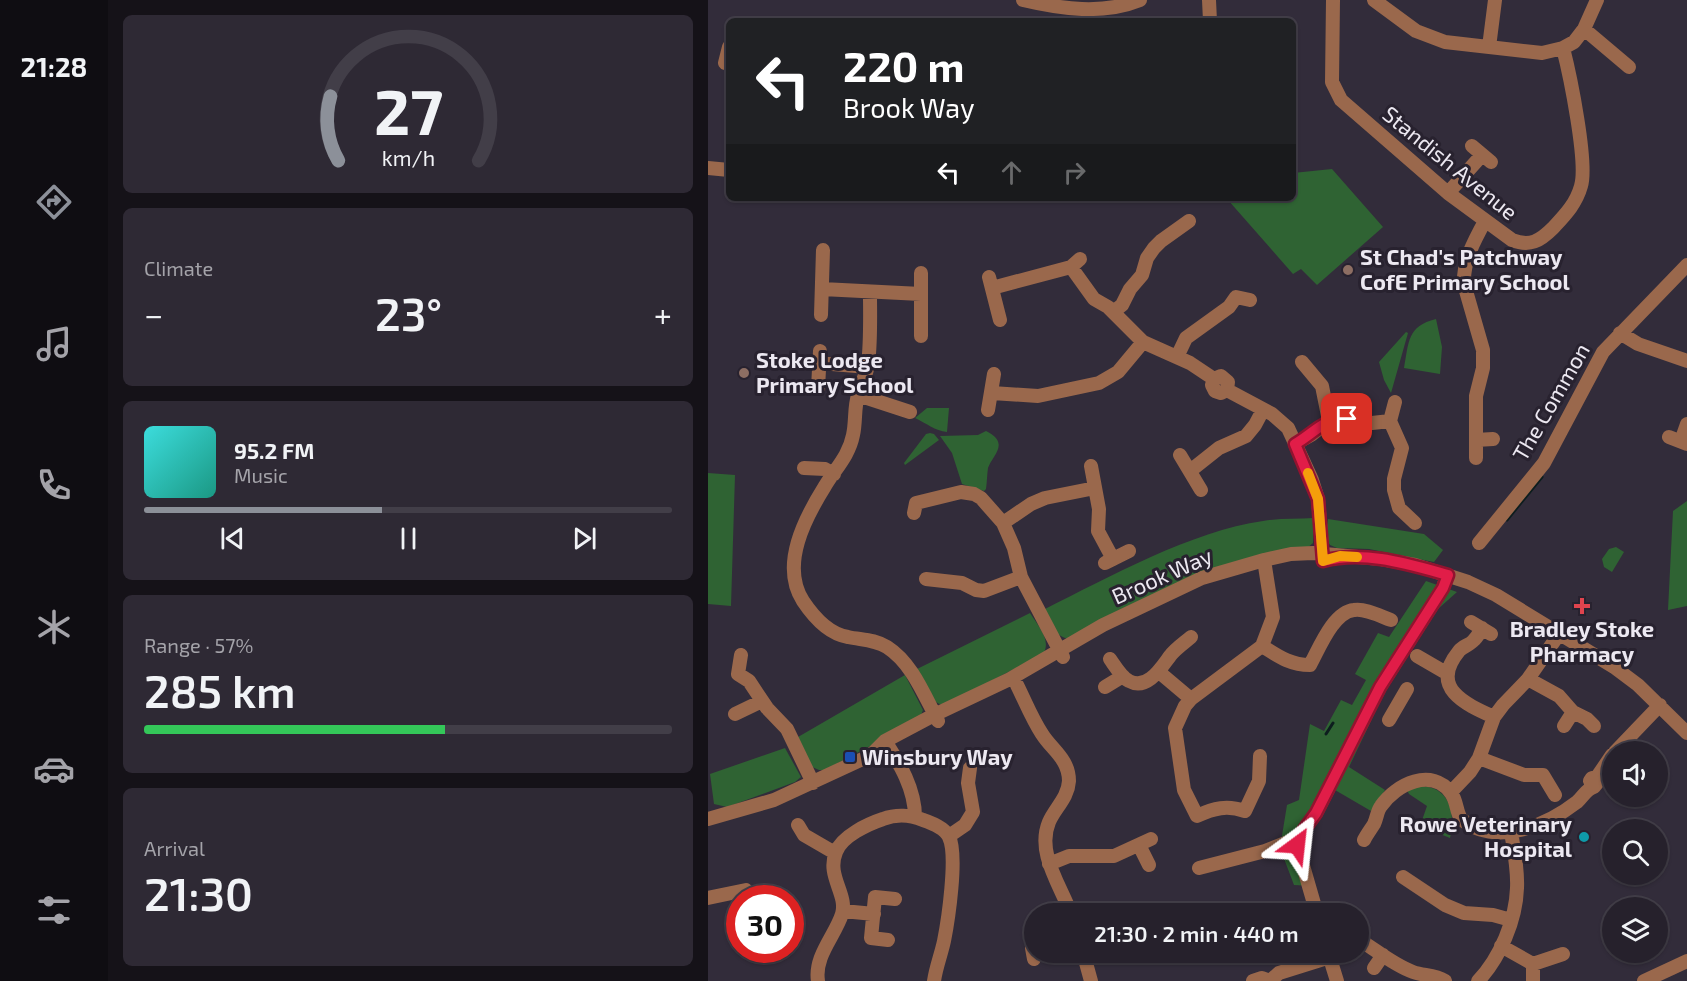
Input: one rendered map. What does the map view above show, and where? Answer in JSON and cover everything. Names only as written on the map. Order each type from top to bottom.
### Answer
[{"type":"street","points":[[1023,0],[1051,6],[1074,15],[1140,0]]},
{"type":"street","points":[[1209,0],[1209,18]]},
{"type":"street","name":"Standish Avenue","points":[[1333,0],[1332,82],[1336,93],[1448,193],[1512,240],[1521,243],[1537,242],[1567,214],[1577,199],[1582,183],[1582,161],[1563,48]]},
{"type":"street","points":[[1489,47],[1495,0]]},
{"type":"street","points":[[1380,1],[1422,34],[1445,42],[1542,53],[1563,48],[1574,42],[1584,29],[1597,0]]},
{"type":"street","points":[[1584,29],[1629,67]]},
{"type":"street","points":[[724,63],[726,57]]},
{"type":"street","points":[[1448,193],[1482,154]]},
{"type":"street","points":[[708,168],[726,170]]},
{"type":"street","points":[[1476,458],[1476,396],[1483,368],[1483,350],[1464,284],[1464,275],[1470,251],[1485,221]]},
{"type":"street","points":[[1113,312],[1122,305],[1130,289],[1142,275],[1147,258],[1154,248],[1161,240],[1185,228]]},
{"type":"street","points":[[820,315],[823,249]]},
{"type":"street","points":[[1000,320],[991,283],[1075,263],[1094,299],[1113,312],[1143,342],[1197,366],[1214,379],[1212,385],[1215,391],[1221,393],[1227,390],[1263,410],[1288,428],[1318,499],[1323,557]]},
{"type":"street","name":"The Common","points":[[1482,542],[1544,464],[1603,352],[1687,265]]},
{"type":"street","points":[[921,273],[921,336]]},
{"type":"street","points":[[822,289],[921,294]]},
{"type":"street","points":[[870,292],[868,367],[858,395],[851,443],[841,465],[817,499],[796,550],[794,579],[798,593],[811,612],[830,629],[845,637],[879,643],[903,659],[936,718]]},
{"type":"street","points":[[1177,357],[1186,338],[1229,308],[1242,294]]},
{"type":"street","points":[[1620,333],[1638,344],[1687,361]]},
{"type":"street","points":[[992,393],[1038,396],[1099,383],[1128,363],[1143,342]]},
{"type":"street","points":[[818,388],[820,357],[868,367]]},
{"type":"street","points":[[1311,365],[1322,386],[1329,421]]},
{"type":"street","points":[[988,410],[994,374]]},
{"type":"street","points":[[858,395],[902,405]]},
{"type":"street","points":[[1395,402],[1390,421],[1402,448],[1394,479],[1394,490],[1399,508],[1406,520]]},
{"type":"street","points":[[1190,471],[1219,448],[1246,436],[1263,410]]},
{"type":"street","points":[[1295,444],[1329,421],[1338,418],[1363,424],[1390,421]]},
{"type":"street","points":[[1679,441],[1687,424]]},
{"type":"street","points":[[1476,440],[1493,439]]},
{"type":"street","points":[[1180,455],[1201,490]]},
{"type":"street","points":[[804,468],[819,463],[834,474]]},
{"type":"street","points":[[1091,466],[1099,509],[1098,531],[1109,561],[1129,551]]},
{"type":"street","points":[[1003,523],[1031,504],[1045,498],[1095,488]]},
{"type":"street","points":[[913,505],[966,492],[981,498],[1003,523],[1014,548],[1021,577],[1061,653]]},
{"type":"street","name":"Brook Way","points":[[708,819],[774,800],[813,783],[936,718],[1014,681],[1145,604],[1216,572],[1265,563],[1303,561],[1323,557],[1381,559],[1415,566],[1468,582],[1496,595],[1614,667],[1660,705],[1687,733]]},
{"type":"street","points":[[1260,756],[1259,781],[1251,814],[1225,807],[1211,809],[1191,819],[1184,790],[1175,728],[1185,706],[1191,699],[1262,646],[1273,617],[1265,563]]},
{"type":"street","points":[[1199,868],[1265,850],[1298,838],[1316,813],[1380,687],[1443,588],[1448,575]]},
{"type":"street","points":[[923,578],[962,582],[976,590],[984,591],[1021,577]]},
{"type":"street","points":[[1310,665],[1328,621],[1355,609],[1386,615]]},
{"type":"street","points":[[1481,628],[1474,641],[1460,649],[1448,674],[1450,687],[1459,699],[1494,717]]},
{"type":"street","points":[[1451,792],[1470,772],[1479,758],[1494,717],[1528,679],[1559,634]]},
{"type":"street","points":[[1110,659],[1123,676],[1134,683],[1144,682],[1159,672],[1171,655],[1191,638]]},
{"type":"street","points":[[1262,646],[1286,661],[1310,665],[1320,676]]},
{"type":"street","points":[[741,655],[733,675],[749,681],[762,701],[788,729],[813,783]]},
{"type":"street","points":[[1417,656],[1448,674]]},
{"type":"street","points":[[1159,672],[1191,699]]},
{"type":"street","points":[[1105,687],[1123,676]]},
{"type":"street","points":[[1528,679],[1559,696],[1573,712],[1587,719],[1594,726]]},
{"type":"street","points":[[1014,681],[1042,735],[1062,757],[1069,781],[1063,800],[1048,824],[1045,834],[1049,864],[1066,903]]},
{"type":"street","points":[[1380,687],[1404,694],[1389,720]]},
{"type":"street","points":[[735,714],[762,701]]},
{"type":"street","points":[[1626,741],[1660,705]]},
{"type":"street","points":[[1564,726],[1573,712]]},
{"type":"street","points":[[887,744],[915,800],[915,817]]},
{"type":"street","points":[[1479,758],[1524,775],[1544,770],[1555,795]]},
{"type":"street","points":[[1364,840],[1381,805],[1407,783],[1426,779],[1435,781],[1451,792],[1458,814],[1465,823],[1491,833],[1511,832],[1534,825],[1578,801],[1602,770]]},
{"type":"street","points":[[949,836],[965,825],[973,812],[964,774]]},
{"type":"street","points":[[818,981],[817,969],[821,957],[843,911],[841,894],[833,872],[835,853],[844,841],[863,828],[884,818],[900,816],[915,817],[936,825],[949,836],[953,863],[946,923],[934,981]]},
{"type":"street","points":[[798,825],[804,835],[835,853]]},
{"type":"street","points":[[1478,981],[1501,946],[1511,920],[1517,887],[1516,858],[1511,832]]},
{"type":"street","points":[[1298,838],[1299,852],[1314,903]]},
{"type":"street","points":[[1049,864],[1069,856],[1114,856],[1145,842],[1149,865]]},
{"type":"street","points":[[1403,877],[1426,883],[1445,905],[1464,912],[1493,915],[1511,920]]},
{"type":"street","points":[[708,898],[726,894]]},
{"type":"street","points":[[888,940],[871,938],[875,897],[895,899]]},
{"type":"street","points":[[843,911],[874,914]]},
{"type":"street","points":[[1369,946],[1402,968],[1416,973],[1436,975],[1445,981]]},
{"type":"street","points":[[1501,946],[1533,964],[1563,954]]},
{"type":"street","points":[[1374,968],[1383,955]]},
{"type":"street","points":[[1644,981],[1687,961]]},
{"type":"street","points":[[1086,963],[1091,981]]},
{"type":"street","points":[[1253,981],[1262,978],[1270,981],[1279,973],[1307,963]]},
{"type":"street","points":[[1331,963],[1337,981]]},
{"type":"street","points":[[1533,964],[1533,981]]},
{"type":"green space","points":[[1332,169],[1383,227],[1317,285],[1301,269],[1293,274],[1229,201],[1296,201],[1296,173]]},
{"type":"green space","points":[[1436,319],[1442,347],[1440,374],[1404,368],[1414,331],[1419,326]]},
{"type":"green space","points":[[1406,332],[1408,333],[1391,393],[1384,380],[1379,362]]},
{"type":"green space","points":[[927,408],[949,408],[947,432],[915,418]]},
{"type":"green space","points":[[986,431],[997,440],[999,445],[988,468],[984,491],[962,484],[952,453],[940,436],[978,435]]},
{"type":"green space","points":[[930,433],[939,440],[905,465],[904,463],[926,434]]},
{"type":"green space","points":[[708,473],[735,475],[731,606],[708,604]]},
{"type":"green space","points":[[1687,501],[1687,606],[1668,610],[1673,511]]},
{"type":"green space","points":[[1314,518],[1313,543],[1306,549],[1218,567],[1071,639],[1057,633],[1045,609],[1151,557],[1208,534],[1269,520]]},
{"type":"green space","points":[[1328,519],[1424,534],[1443,550],[1434,562],[1369,549],[1337,548],[1330,545],[1325,538]]},
{"type":"green space","points":[[1616,547],[1624,552],[1612,572],[1604,567],[1602,559],[1609,549]]},
{"type":"green space","points":[[1426,581],[1457,592],[1429,617],[1383,696],[1349,767],[1385,790],[1371,811],[1335,790],[1302,838],[1313,886],[1294,885],[1280,848],[1287,805],[1299,800],[1310,724],[1324,731],[1341,700],[1352,705],[1366,680],[1355,674],[1378,633],[1389,637]]},
{"type":"green space","points":[[1030,613],[1045,638],[1043,654],[944,705],[930,696],[917,669]]},
{"type":"green space","points":[[905,675],[923,710],[919,720],[825,770],[810,766],[798,737]]},
{"type":"green space","points":[[785,748],[801,777],[795,782],[727,807],[714,804],[710,774]]},
{"type":"green space","points":[[1419,786],[1429,787],[1444,796],[1451,811],[1450,838],[1420,826],[1427,806],[1409,794],[1407,790]]},
{"type":"waterway","points":[[1507,520],[1542,477]]},
{"type":"waterway","points":[[1326,734],[1333,723]]},
{"type":"slow traffic","points":[[1308,473],[1318,499],[1323,561],[1340,556],[1357,557]]},
{"type":"place","name":"St Chad's Patchway CofE Primary School","points":[[1348,270]]},
{"type":"place","name":"Stoke Lodge Primary School","points":[[744,373]]},
{"type":"place","name":"Bradley Stoke Pharmacy","points":[[1582,606]]},
{"type":"place","name":"Winsbury Way","points":[[850,757]]},
{"type":"place","name":"Rowe Veterinary Hospital","points":[[1584,837]]},
{"type":"route","points":[[1297,845],[1298,838],[1316,813],[1380,687],[1443,588],[1448,575],[1381,559],[1340,556],[1323,561],[1318,499],[1295,444],[1329,421],[1338,418],[1347,419]]}]
